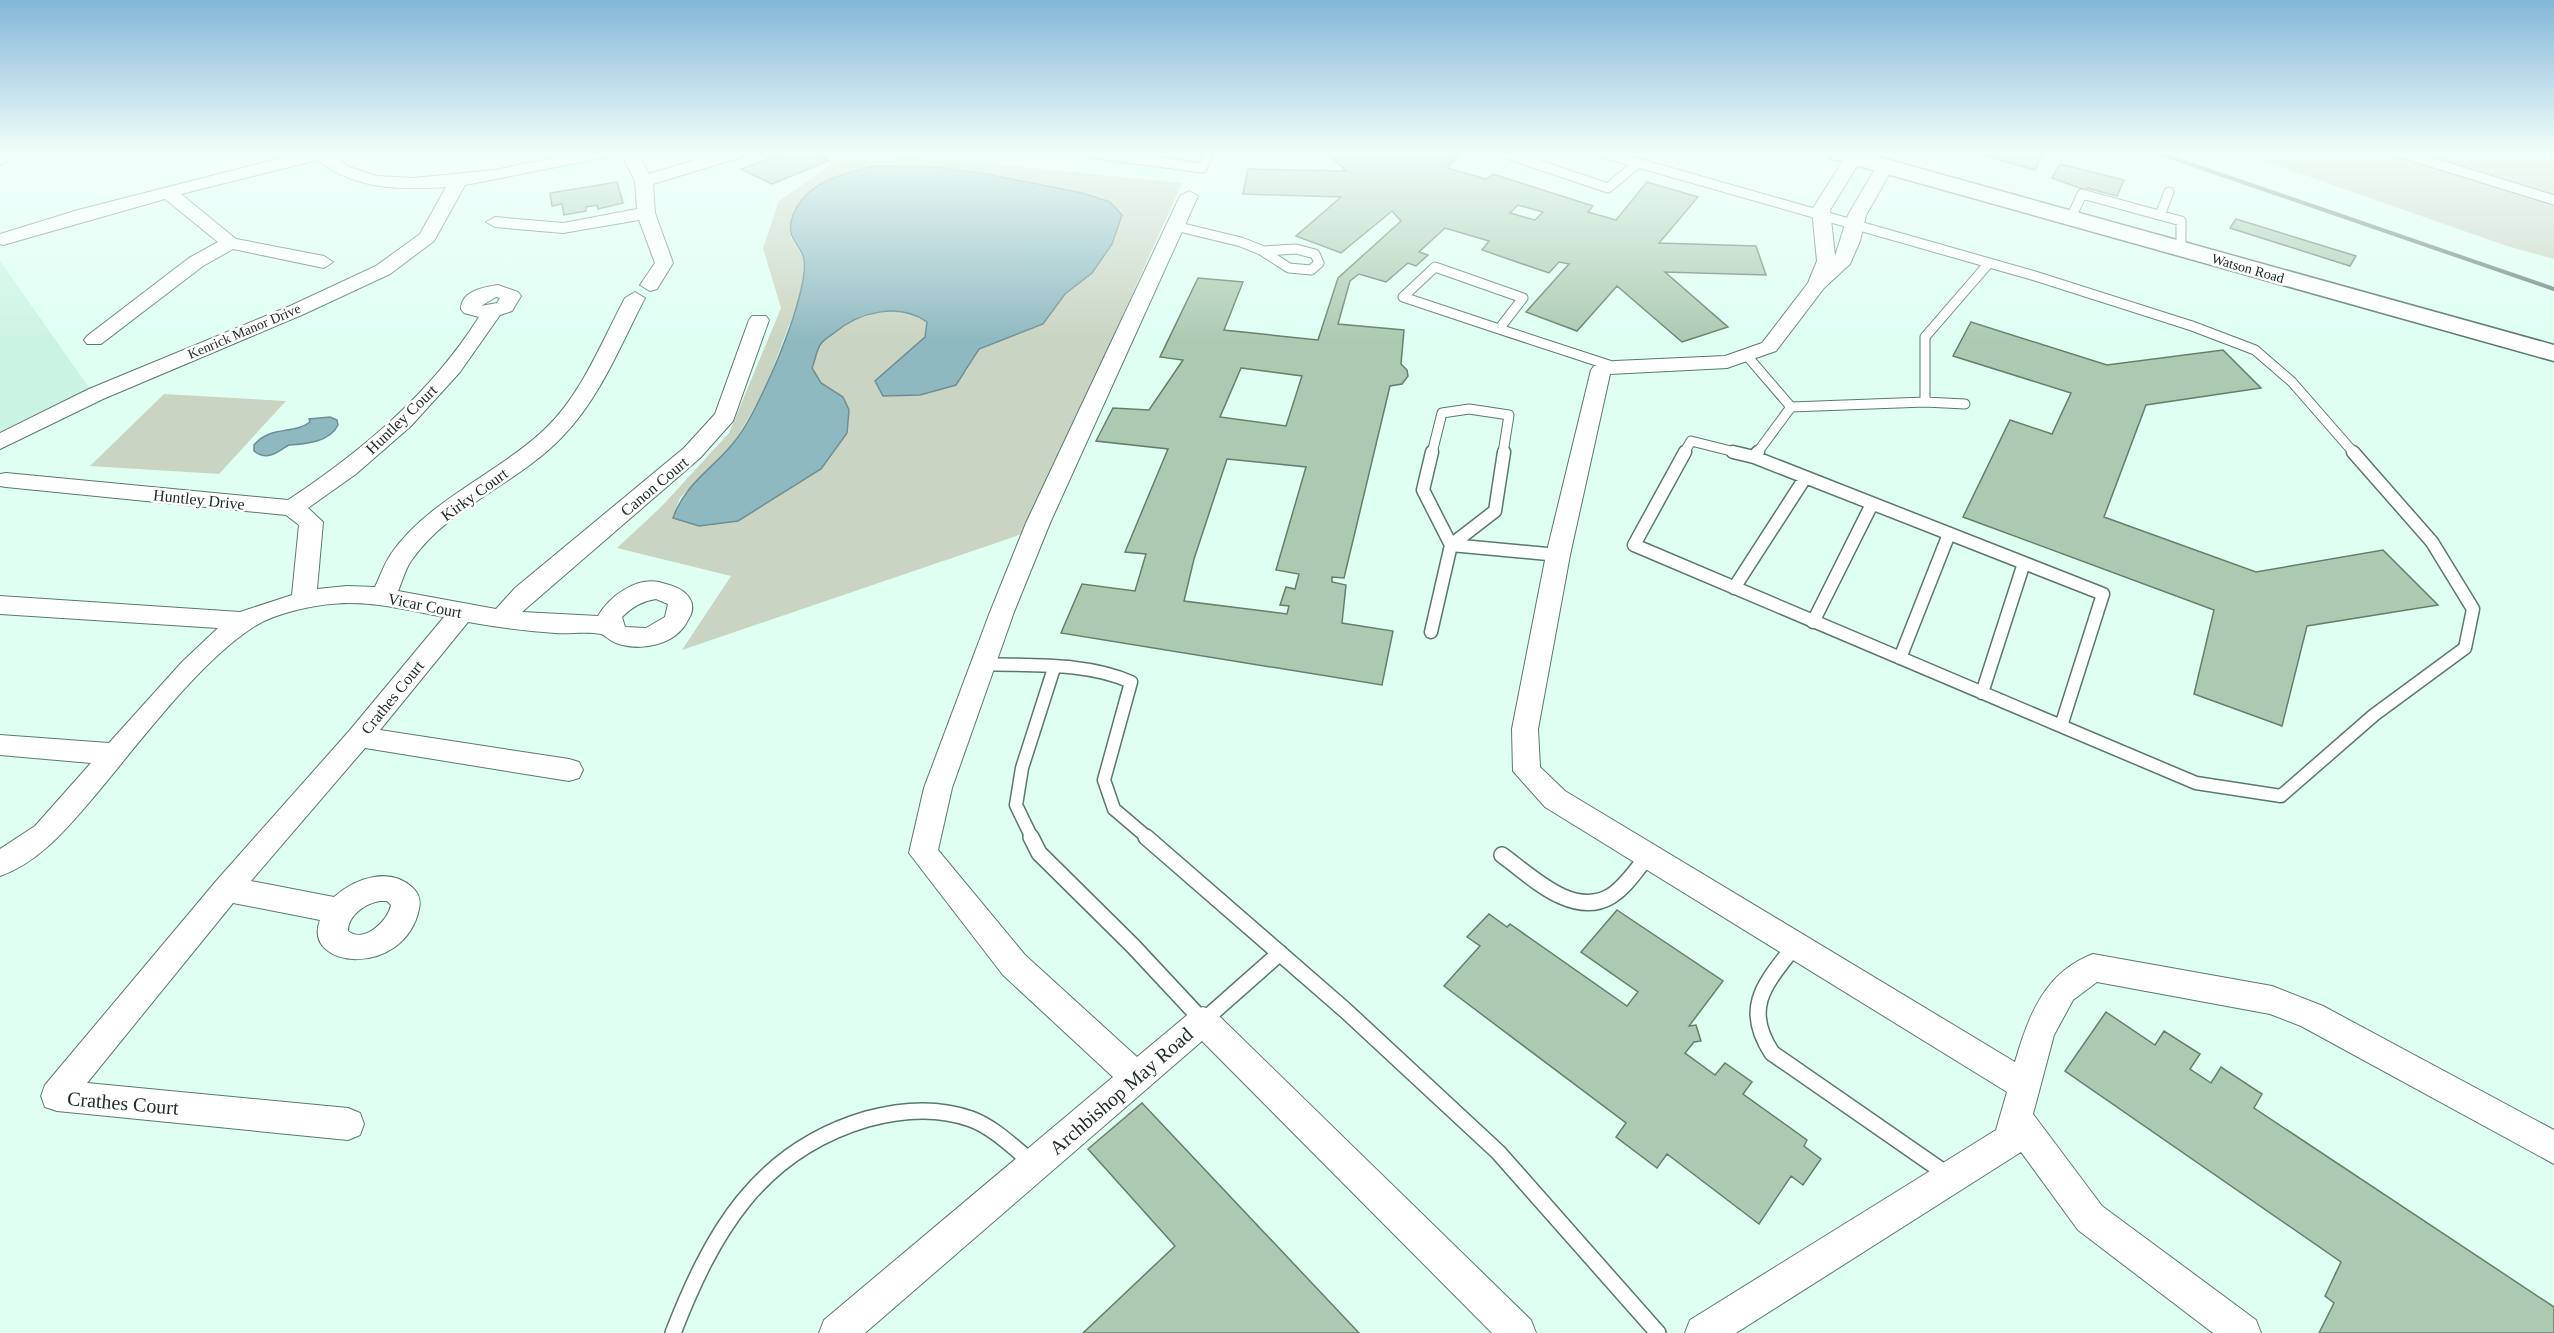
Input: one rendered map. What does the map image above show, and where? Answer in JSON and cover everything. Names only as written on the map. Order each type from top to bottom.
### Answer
[{"type":"main road","name":"Watson Road","points":[[2061,215],[2554,354]]},
{"type":"street","points":[[3,239],[80,215]]},
{"type":"street","points":[[196,215],[231,243],[324,262]]},
{"type":"street","name":"Kenrick Manor Drive","points":[[0,442],[96,394],[297,310],[383,270],[427,237],[439,215]]},
{"type":"street","points":[[495,222],[563,228],[634,215]]},
{"type":"street","name":"Kirky Court","points":[[384,596],[400,558],[442,515],[524,458],[556,432],[588,389],[643,291],[664,263],[647,215]]},
{"type":"street","points":[[1138,1079],[1014,965],[923,853],[938,788],[1002,612],[1038,523],[1180,215]]},
{"type":"street","points":[[1817,284],[1826,261],[1822,215]]},
{"type":"street","points":[[1858,215],[1841,264],[1817,284],[1770,347],[1748,357],[1727,362],[1615,367],[1601,370],[1558,555],[1525,729],[1527,771],[1555,799],[2026,1086]]},
{"type":"street","points":[[94,340],[196,262],[231,243]]},
{"type":"street","name":"Huntley Court","points":[[292,508],[334,482],[434,390],[480,334],[492,312]]},
{"type":"street","name":"Canon Court","points":[[502,618],[524,594],[699,446],[724,416],[759,320]]},
{"type":"street","name":"Huntley Drive","points":[[6,480],[292,508]]},
{"type":"street","points":[[292,508],[311,522],[304,598]]},
{"type":"street","name":"Vicar Court","points":[[0,864],[45,834],[184,676],[243,621],[304,598],[342,593],[384,596],[462,612],[561,626],[610,626]]},
{"type":"street","name":"Vicar Court","points":[[0,605],[243,621]]},
{"type":"street","name":"Crathes Court","points":[[348,1124],[57,1096],[227,890],[359,737],[462,612]]},
{"type":"street","points":[[359,737],[569,770]]},
{"type":"street","points":[[0,745],[115,754]]},
{"type":"street","points":[[227,890],[339,911]]},
{"type":"street","points":[[1703,1333],[2010,1140],[2039,1032],[2062,990],[2093,968],[2272,1000],[2312,1016],[2554,1148]]},
{"type":"street","name":"Archbishop May Road","points":[[837,1333],[1138,1079],[1203,1021],[1518,1333]]},
{"type":"street","points":[[2016,1119],[2090,1218],[2244,1333]]},
{"type":"lane","points":[[1823,215],[1989,263],[2192,326],[2255,350],[2292,382],[2432,542],[2473,609],[2465,648],[2374,715],[2281,796],[2196,783],[1814,622],[1634,545],[1691,441],[1754,457],[2103,594],[2061,726]]},
{"type":"lane","points":[[2161,215],[2181,221],[2181,249]]},
{"type":"lane","points":[[1175,225],[1264,251],[1293,248],[1308,250],[1315,254],[1319,263],[1311,270],[1293,270],[1283,267],[1264,251]]},
{"type":"lane","points":[[1925,402],[1923,376],[1925,337],[1989,263]]},
{"type":"lane","points":[[1499,329],[1523,298],[1435,267],[1403,297],[1489,326],[1615,367]]},
{"type":"lane","points":[[1748,357],[1791,407]]},
{"type":"lane","points":[[1791,407],[1925,402],[1965,404]]},
{"type":"lane","points":[[1754,457],[1791,407]]},
{"type":"lane","points":[[1431,632],[1451,545],[1495,511],[1509,415],[1469,409],[1443,413],[1423,490],[1451,545]]},
{"type":"lane","points":[[1734,588],[1805,478]]},
{"type":"lane","points":[[1814,622],[1872,504]]},
{"type":"lane","points":[[1900,658],[1949,534]]},
{"type":"lane","points":[[1451,545],[1558,555]]},
{"type":"lane","points":[[1982,693],[2025,563]]},
{"type":"lane","points":[[984,664],[1054,668],[1122,676],[1131,682],[1104,780],[1114,808],[1280,952],[1498,1152],[1658,1333]]},
{"type":"lane","points":[[1054,668],[1022,768],[1016,805],[1039,852],[1133,946],[1203,1021],[1280,952]]},
{"type":"lane","points":[[1502,855],[1572,902],[1588,905],[1612,896],[1649,855]]},
{"type":"lane","points":[[1796,944],[1758,999],[1757,1019],[1762,1040],[1772,1053],[1951,1177]]},
{"type":"lane","points":[[673,1333],[705,1257],[745,1198],[774,1166],[809,1143],[848,1123],[894,1113],[935,1110],[972,1119],[1035,1165]]},
{"type":"shaded area","points":[[774,215],[793,215],[791,238],[804,259],[802,291],[765,389],[735,441],[680,498],[673,518],[738,521],[774,497],[843,397],[821,383],[812,368],[820,345],[837,329],[849,322],[877,313],[904,311],[918,315],[927,322],[925,337],[875,381],[966,372],[979,349],[1043,324],[1065,294],[1092,273],[1085,215],[1168,215],[1025,533],[682,650],[731,576],[617,548],[661,507],[729,433],[781,308],[763,248]]},
{"type":"shaded area","points":[[2419,215],[2554,215],[2554,259],[2507,246]]},
{"type":"shaded area","points":[[0,261],[90,389],[0,435]]},
{"type":"shaded area","points":[[164,394],[286,401],[219,474],[90,466]]},
{"type":"water","points":[[793,215],[1122,215],[1112,244],[1092,273],[1065,294],[1043,324],[979,349],[956,385],[920,395],[883,396],[875,381],[925,337],[927,322],[904,312],[892,311],[867,315],[844,326],[821,343],[812,368],[821,383],[843,397],[849,410],[847,433],[821,469],[738,521],[699,526],[673,518],[678,506],[692,486],[727,451],[743,430],[764,390],[783,345],[797,307],[804,273],[803,254],[792,236]]},
{"type":"water","points":[[330,417],[337,420],[338,425],[323,439],[289,445],[269,456],[254,451],[254,445],[268,435],[303,426],[310,422],[309,419]]},
{"type":"building","points":[[1320,215],[1387,215],[1341,253],[1296,236]]},
{"type":"building","points":[[1396,215],[1518,215],[1535,220],[1540,215],[1599,215],[1616,220],[1620,215],[1683,215],[1659,243],[1756,246],[1766,275],[1665,272],[1728,327],[1682,342],[1617,286],[1577,331],[1526,312],[1569,264],[1559,262],[1549,273],[1482,250],[1489,241],[1445,228],[1419,252],[1428,255],[1416,266],[1408,263],[1386,282],[1359,274],[1350,281],[1338,324],[1404,330],[1401,364],[1407,370],[1408,376],[1402,384],[1390,386],[1344,578],[1332,577],[1332,582],[1346,585],[1342,623],[1393,631],[1382,685],[1061,633],[1082,584],[1135,591],[1146,554],[1125,552],[1168,449],[1096,441],[1113,408],[1149,410],[1183,360],[1160,357],[1198,278],[1243,282],[1224,330],[1318,340],[1338,278],[1401,221]],"holes":[[[1241,368],[1302,376],[1286,426],[1220,417]],[[1227,459],[1306,467],[1276,570],[1299,574],[1295,589],[1286,587],[1280,605],[1289,606],[1287,614],[1184,601],[1194,559]]]},
{"type":"building","points":[[2236,219],[2356,256],[2350,266],[2230,228]]},
{"type":"building","points":[[1971,322],[2107,365],[2223,350],[2261,388],[2146,405],[2104,517],[2256,572],[2383,550],[2438,605],[2307,626],[2282,726],[2194,694],[2214,610],[1963,517],[2010,420],[2052,434],[2071,393],[1953,356]]},
{"type":"building","points":[[1617,910],[1723,981],[1689,1026],[1696,1025],[1701,1041],[1694,1042],[1685,1053],[1715,1075],[1725,1063],[1752,1082],[1743,1094],[1807,1140],[1804,1146],[1821,1159],[1803,1185],[1791,1176],[1759,1224],[1667,1154],[1657,1168],[1616,1137],[1626,1123],[1444,986],[1480,946],[1467,937],[1489,914],[1507,927],[1510,924],[1627,1006],[1638,992],[1581,952]]},
{"type":"building","points":[[2106,1012],[2155,1045],[2164,1031],[2200,1054],[2190,1069],[2211,1083],[2221,1067],[2262,1094],[2254,1108],[2554,1307],[2554,1333],[2319,1333],[2334,1303],[2325,1296],[2341,1262],[2065,1071]]},
{"type":"building","points":[[1142,1103],[1359,1333],[1083,1333],[1175,1246],[1088,1149]]},
{"type":"railway","points":[[2339,215],[2554,289]]}]
